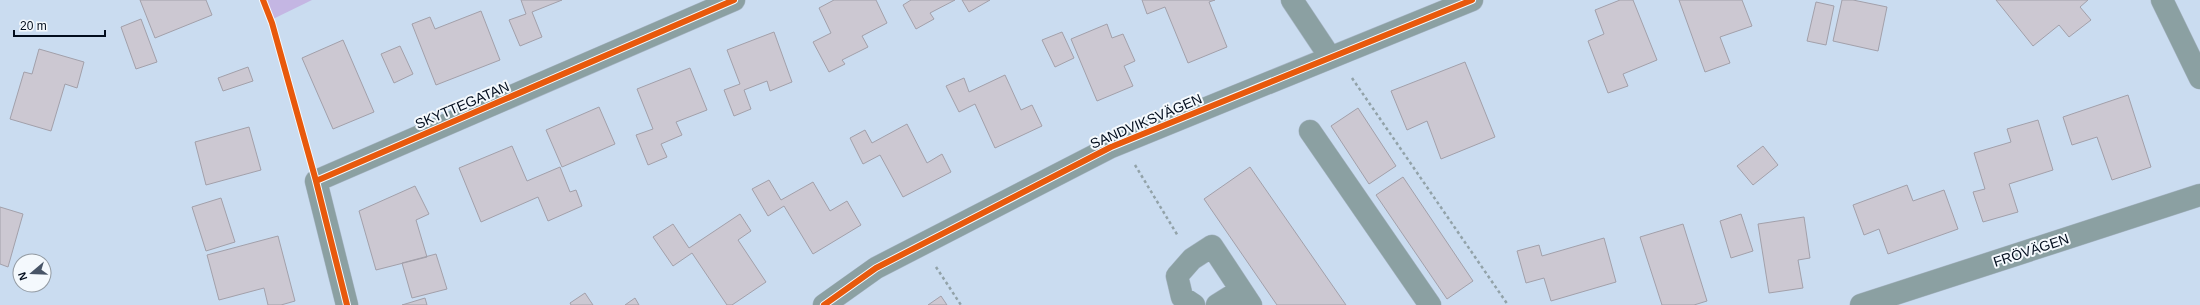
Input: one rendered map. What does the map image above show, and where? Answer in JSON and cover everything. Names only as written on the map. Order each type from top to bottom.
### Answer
[{"type":"street","name":"SKYTTEGATAN","points":[[347,305],[316,182],[734,0]]},
{"type":"street","points":[[1292,0],[1333,56]]},
{"type":"street","points":[[2162,0],[2200,78]]},
{"type":"street","name":"SANDVIKSVÄGEN","points":[[824,305],[876,268],[1121,143],[1333,56],[1459,2]]},
{"type":"street","points":[[1310,131],[1430,305]]},
{"type":"street","name":"FRÖVÄGEN","points":[[1861,305],[2200,195]]},
{"type":"street","points":[[1194,305],[1182,297],[1177,276],[1192,259],[1212,246],[1246,298],[1217,305]]},
{"type":"path","points":[[1333,56],[1508,305]]},
{"type":"path","points":[[1121,143],[1192,259]]},
{"type":"path","points":[[922,245],[961,305]]},
{"type":"shaded area","points":[[266,0],[312,0],[273,19]]},
{"type":"building","points":[[140,0],[206,0],[212,15],[155,38]]},
{"type":"building","points":[[521,0],[562,0],[532,12],[542,37],[520,46],[509,20],[526,14]]},
{"type":"building","points":[[834,0],[876,0],[887,23],[862,36],[868,47],[842,60],[845,64],[829,72],[813,42],[831,33],[819,8]]},
{"type":"building","points":[[911,0],[955,0],[930,13],[934,19],[916,29],[903,5]]},
{"type":"building","points":[[962,0],[990,0],[969,12]]},
{"type":"building","points":[[1142,0],[1215,0],[1209,2],[1227,47],[1188,63],[1165,7],[1147,14]]},
{"type":"building","points":[[1620,0],[1633,0],[1657,60],[1623,74],[1628,86],[1608,93],[1588,41],[1604,34],[1595,10]]},
{"type":"building","points":[[1679,0],[1742,0],[1752,26],[1720,37],[1730,63],[1705,72]]},
{"type":"building","points":[[1842,0],[1853,0],[1887,7],[1878,51],[1833,41]]},
{"type":"building","points":[[1996,0],[2088,0],[2080,7],[2091,20],[2069,37],[2059,25],[2033,46]]},
{"type":"building","points":[[1816,2],[1834,6],[1826,45],[1807,41]]},
{"type":"building","points":[[481,11],[500,60],[436,85],[412,24],[430,17],[435,29]]},
{"type":"building","points":[[141,19],[157,62],[136,69],[121,27]]},
{"type":"building","points":[[1107,24],[1112,38],[1123,34],[1135,61],[1124,66],[1133,86],[1097,101],[1071,39]]},
{"type":"building","points":[[774,32],[792,82],[770,91],[767,81],[744,90],[751,109],[734,116],[724,90],[740,84],[727,50]]},
{"type":"building","points":[[1062,32],[1074,58],[1055,67],[1042,40]]},
{"type":"building","points":[[343,40],[374,112],[333,129],[302,58]]},
{"type":"building","points":[[400,46],[413,74],[394,83],[381,54]]},
{"type":"building","points":[[39,49],[84,62],[77,88],[65,84],[51,131],[10,119],[24,72],[32,74]]},
{"type":"building","points":[[1465,62],[1495,137],[1441,159],[1427,121],[1407,130],[1391,91]]},
{"type":"building","points":[[248,67],[253,81],[223,91],[218,78]]},
{"type":"building","points":[[690,68],[707,110],[676,122],[682,135],[661,144],[667,157],[648,165],[636,135],[653,129],[637,89]]},
{"type":"building","points":[[1005,75],[1021,110],[1032,105],[1042,126],[995,148],[975,104],[959,112],[946,86],[964,78],[969,92]]},
{"type":"building","points":[[2128,95],[2151,167],[2112,180],[2097,137],[2072,145],[2063,117]]},
{"type":"building","points":[[599,107],[615,144],[562,167],[546,130]]},
{"type":"building","points":[[1358,108],[1396,166],[1369,184],[1331,126]]},
{"type":"building","points":[[2038,120],[2053,170],[2009,184],[2018,212],[1983,222],[1973,192],[1985,189],[1974,153],[2011,142],[2007,129]]},
{"type":"building","points":[[907,124],[927,163],[942,154],[951,172],[903,197],[880,155],[863,164],[850,138],[865,130],[872,143]]},
{"type":"building","points":[[249,127],[261,170],[206,185],[195,142]]},
{"type":"building","points":[[512,146],[527,181],[560,167],[570,192],[576,190],[582,206],[548,221],[538,197],[481,222],[459,168]]},
{"type":"building","points":[[1763,146],[1778,165],[1753,185],[1737,166]]},
{"type":"building","points":[[1250,167],[1346,305],[1277,305],[1204,199]]},
{"type":"building","points":[[1403,177],[1473,281],[1447,299],[1376,195]]},
{"type":"building","points":[[769,180],[781,200],[813,182],[830,211],[847,201],[861,225],[813,254],[784,206],[768,216],[752,189]]},
{"type":"building","points":[[1907,185],[1913,201],[1944,190],[1958,229],[1888,254],[1879,229],[1864,235],[1853,205]]},
{"type":"building","points":[[415,186],[429,214],[416,220],[427,257],[376,270],[359,211]]},
{"type":"building","points":[[221,198],[235,242],[206,251],[192,207]]},
{"type":"building","points":[[0,207],[23,214],[8,267],[0,264]]},
{"type":"building","points":[[740,214],[751,231],[738,240],[766,282],[732,305],[727,305],[692,253],[673,266],[653,237],[673,224],[689,248]]},
{"type":"building","points":[[1741,214],[1753,251],[1731,258],[1720,221]]},
{"type":"building","points":[[1804,217],[1810,258],[1798,260],[1803,288],[1769,293],[1758,224]]},
{"type":"building","points":[[1683,224],[1707,301],[1694,305],[1662,305],[1640,237]]},
{"type":"building","points":[[278,236],[295,301],[281,305],[268,305],[264,288],[219,300],[207,255]]},
{"type":"building","points":[[1604,238],[1616,282],[1551,301],[1544,278],[1526,283],[1517,251],[1539,245],[1542,256]]},
{"type":"building","points":[[436,254],[447,289],[412,298],[402,263]]},
{"type":"building","points":[[585,293],[593,305],[571,305],[570,303]]},
{"type":"building","points":[[941,296],[947,305],[928,305]]},
{"type":"building","points":[[425,298],[427,305],[402,305]]},
{"type":"building","points":[[635,298],[639,305],[625,305]]},
{"type":"cycle path","points":[[263,0],[272,23],[316,181],[347,305]]},
{"type":"cycle path","points":[[316,181],[734,0]]},
{"type":"cycle path","points":[[824,305],[876,268],[1111,147],[1472,0]]}]
